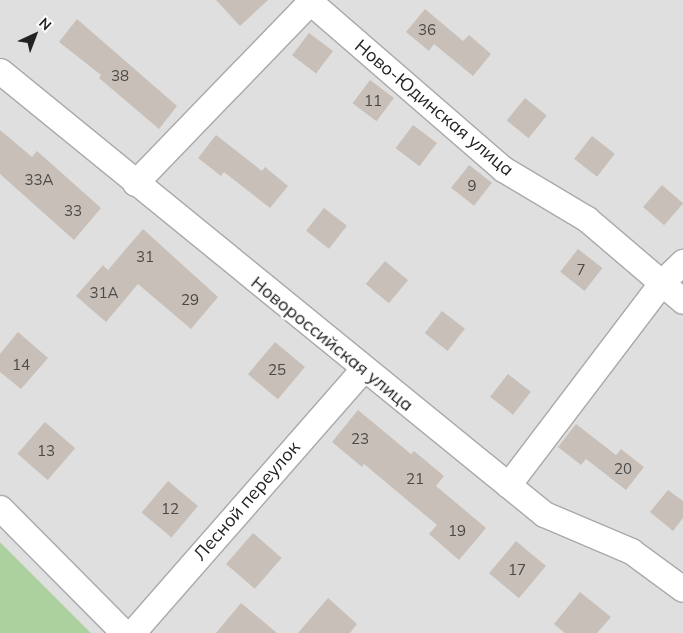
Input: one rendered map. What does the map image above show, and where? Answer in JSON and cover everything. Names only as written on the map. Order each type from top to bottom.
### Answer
[{"type":"street","points":[[136,183],[310,1]]},
{"type":"street","name":"Ново-Юдинская улица","points":[[310,1],[503,169],[587,219],[683,300]]},
{"type":"street","name":"Новороссийская улица","points":[[0,71],[363,369],[544,514],[631,552],[683,589]]},
{"type":"street","points":[[508,485],[662,282],[683,262]]},
{"type":"street","name":"Лесной переулок","points":[[132,633],[363,369]]},
{"type":"street","points":[[0,508],[124,633]]},
{"type":"shaded area","points":[[0,0],[683,0],[683,633],[91,633],[0,542]]},
{"type":"green space","points":[[0,542],[91,633],[0,633]]},
{"type":"building","points":[[216,0],[268,0],[240,26]]},
{"type":"building","points":[[425,9],[463,41],[469,35],[491,54],[473,76],[434,44],[429,51],[406,32]]},
{"type":"building","points":[[77,19],[177,106],[159,129],[99,78],[101,75],[59,42]]},
{"type":"building","points":[[309,33],[333,51],[316,73],[292,55]]},
{"type":"building","points":[[370,80],[394,98],[377,121],[353,103]]},
{"type":"building","points":[[525,98],[547,116],[529,138],[507,121]]},
{"type":"building","points":[[413,125],[437,143],[420,166],[396,148]]},
{"type":"building","points":[[0,130],[32,157],[37,151],[101,208],[74,240],[0,174]]},
{"type":"building","points":[[216,135],[262,171],[265,167],[288,186],[270,208],[224,172],[221,176],[198,158]]},
{"type":"building","points":[[592,136],[615,154],[597,177],[574,159]]},
{"type":"building","points":[[469,165],[492,183],[474,206],[451,188]]},
{"type":"building","points":[[662,185],[683,203],[664,225],[643,207]]},
{"type":"building","points":[[324,208],[347,226],[329,249],[306,231]]},
{"type":"building","points":[[143,229],[218,297],[191,329],[138,284],[106,322],[76,296],[103,265],[108,270]]},
{"type":"building","points":[[578,249],[602,268],[585,291],[560,272]]},
{"type":"building","points":[[385,261],[408,280],[389,303],[366,284]]},
{"type":"building","points":[[442,311],[465,329],[448,351],[425,333]]},
{"type":"building","points":[[18,332],[48,358],[21,389],[0,372],[0,354]]},
{"type":"building","points":[[275,342],[305,367],[278,399],[248,374]]},
{"type":"building","points":[[508,374],[531,392],[513,415],[490,397]]},
{"type":"building","points":[[358,410],[411,454],[414,451],[444,476],[436,486],[486,528],[459,560],[429,534],[437,525],[364,464],[362,467],[332,442]]},
{"type":"building","points":[[45,422],[75,448],[48,480],[17,454]]},
{"type":"building","points":[[576,424],[616,455],[621,449],[644,467],[626,490],[586,459],[581,465],[558,447]]},
{"type":"building","points":[[168,481],[198,506],[172,537],[142,512]]},
{"type":"building","points":[[668,490],[683,501],[683,518],[673,531],[650,512]]},
{"type":"building","points":[[253,533],[282,558],[255,589],[226,564]]},
{"type":"building","points":[[516,541],[546,566],[519,598],[489,573]]},
{"type":"building","points":[[580,592],[611,617],[597,633],[565,633],[554,624]]},
{"type":"building","points":[[328,598],[357,624],[350,633],[298,633]]},
{"type":"building","points":[[241,603],[277,633],[216,633]]}]
